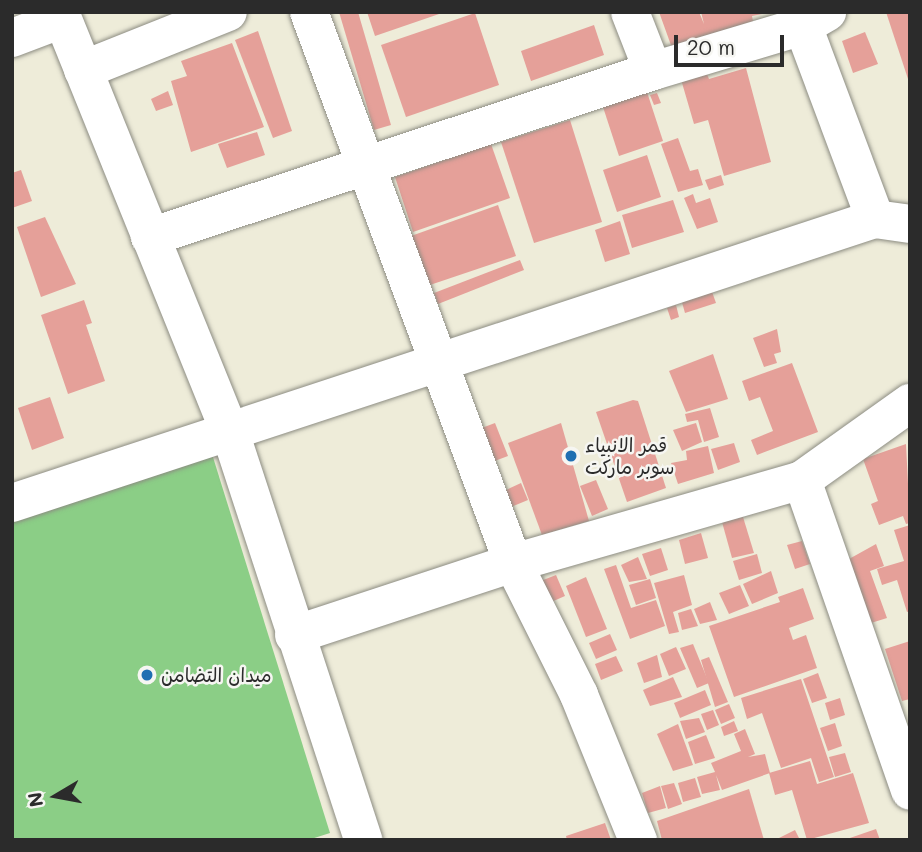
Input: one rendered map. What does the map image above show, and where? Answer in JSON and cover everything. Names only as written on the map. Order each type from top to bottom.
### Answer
[{"type":"street","points":[[83,70],[228,12]]},
{"type":"street","points":[[309,12],[363,165],[513,563],[579,695],[638,840]]},
{"type":"street","points":[[630,12],[653,71]]},
{"type":"street","points":[[12,38],[61,15],[230,432],[362,840]]},
{"type":"street","points":[[12,503],[437,361],[893,222],[815,19],[150,237]]},
{"type":"street","points":[[294,635],[513,563],[802,480],[910,403]]},
{"type":"street","points":[[802,480],[910,792]]},
{"type":"green space","name":"ميدان التضامن","points":[[212,454],[330,833],[308,840],[12,840],[12,517]]},
{"type":"building","points":[[339,12],[358,12],[391,125],[374,130]]},
{"type":"building","points":[[367,12],[442,12],[442,13],[375,36]]},
{"type":"building","points":[[659,12],[699,12],[704,24],[701,12],[762,14],[752,16],[754,27],[672,48]]},
{"type":"building","points":[[886,12],[910,12],[910,82],[909,82]]},
{"type":"building","points":[[475,13],[499,85],[406,117],[381,45]]},
{"type":"building","points":[[594,25],[604,55],[531,81],[521,51]]},
{"type":"building","points":[[258,31],[292,131],[273,138],[235,40]]},
{"type":"building","points":[[865,32],[878,64],[853,73],[842,41]]},
{"type":"building","points":[[232,43],[264,127],[191,152],[171,81],[187,76],[181,61]]},
{"type":"building","points":[[746,68],[771,162],[724,176],[708,120],[694,124],[680,76],[705,69],[709,79]]},
{"type":"building","points":[[646,89],[663,141],[619,156],[602,104]]},
{"type":"building","points":[[168,91],[173,105],[156,111],[151,99]]},
{"type":"building","points":[[657,93],[661,103],[654,105],[650,95]]},
{"type":"building","points":[[570,120],[602,222],[534,243],[501,142]]},
{"type":"building","points":[[257,132],[265,155],[227,168],[218,144]]},
{"type":"building","points":[[678,138],[690,171],[698,169],[703,185],[678,192],[661,144]]},
{"type":"building","points":[[491,144],[510,198],[413,232],[395,177]]},
{"type":"building","points":[[647,155],[661,197],[617,212],[603,170]]},
{"type":"building","points":[[21,170],[32,201],[12,208],[12,173]]},
{"type":"building","points":[[721,175],[724,185],[709,190],[705,180]]},
{"type":"building","points":[[693,194],[696,203],[710,198],[718,222],[697,229],[684,198]]},
{"type":"building","points":[[673,200],[684,232],[632,248],[622,215]]},
{"type":"building","points":[[498,205],[516,256],[427,286],[411,236]]},
{"type":"building","points":[[45,217],[76,284],[41,297],[17,227]]},
{"type":"building","points":[[620,221],[630,254],[605,262],[595,230]]},
{"type":"building","points":[[520,260],[524,270],[438,304],[434,293]]},
{"type":"building","points":[[711,289],[716,303],[685,313],[681,299]]},
{"type":"building","points":[[84,300],[92,323],[86,325],[105,381],[68,394],[41,315]]},
{"type":"building","points":[[676,305],[679,317],[671,320],[667,308]]},
{"type":"building","points":[[777,329],[781,352],[774,354],[777,363],[764,367],[753,338]]},
{"type":"building","points":[[713,354],[728,399],[686,412],[669,371]]},
{"type":"building","points":[[792,363],[818,432],[757,455],[751,440],[773,431],[760,397],[749,401],[742,381]]},
{"type":"building","points":[[50,397],[64,438],[32,450],[18,408]]},
{"type":"building","points":[[633,400],[638,401],[666,488],[627,502],[596,412]]},
{"type":"building","points":[[710,408],[719,437],[704,442],[698,420],[687,422],[685,414]]},
{"type":"building","points":[[495,423],[508,456],[484,465],[471,432]]},
{"type":"building","points":[[561,423],[589,521],[542,535],[508,443]]},
{"type":"building","points":[[696,423],[702,442],[682,451],[673,430]]},
{"type":"building","points":[[734,443],[740,462],[718,470],[711,449]]},
{"type":"building","points":[[906,444],[910,523],[906,524],[903,516],[879,525],[871,504],[878,501],[863,459]]},
{"type":"building","points":[[708,446],[714,473],[678,484],[671,463],[687,460],[686,451]]},
{"type":"building","points":[[596,480],[608,509],[592,516],[580,486]]},
{"type":"building","points":[[521,483],[528,500],[511,507],[504,491]]},
{"type":"building","points":[[743,517],[754,553],[732,558],[722,522]]},
{"type":"building","points":[[910,525],[910,611],[907,612],[897,580],[882,585],[877,569],[904,561],[894,530]]},
{"type":"building","points":[[701,533],[708,558],[685,564],[679,540]]},
{"type":"building","points":[[802,541],[810,564],[795,569],[787,545]]},
{"type":"building","points":[[876,544],[884,566],[870,571],[887,618],[871,623],[849,559]]},
{"type":"building","points":[[661,548],[668,570],[650,576],[642,554]]},
{"type":"building","points":[[757,554],[762,573],[739,580],[733,561]]},
{"type":"building","points":[[638,557],[647,579],[629,582],[621,565]]},
{"type":"building","points":[[616,565],[631,608],[656,600],[665,626],[630,639],[604,569]]},
{"type":"building","points":[[771,571],[778,593],[752,604],[743,584]]},
{"type":"building","points":[[556,575],[565,596],[542,606],[533,584]]},
{"type":"building","points":[[684,575],[692,605],[673,612],[679,632],[669,634],[654,583]]},
{"type":"building","points":[[586,577],[607,629],[586,637],[566,586]]},
{"type":"building","points":[[650,579],[656,598],[636,605],[629,585]]},
{"type":"building","points":[[740,585],[749,606],[729,614],[719,593]]},
{"type":"building","points":[[803,588],[814,619],[789,628],[793,640],[806,635],[817,668],[734,697],[709,626],[780,602],[778,597]]},
{"type":"building","points":[[710,602],[717,620],[700,624],[694,609]]},
{"type":"building","points":[[691,609],[698,626],[682,630],[678,613]]},
{"type":"building","points":[[610,634],[617,650],[596,659],[589,643]]},
{"type":"building","points":[[910,641],[910,699],[902,701],[885,649]]},
{"type":"building","points":[[693,644],[709,683],[697,688],[680,648]]},
{"type":"building","points":[[676,647],[686,669],[669,676],[660,654]]},
{"type":"building","points":[[657,655],[662,677],[644,683],[637,663]]},
{"type":"building","points":[[616,656],[623,671],[601,680],[595,664]]},
{"type":"building","points":[[709,657],[728,702],[715,707],[701,660]]},
{"type":"building","points":[[818,673],[827,698],[812,703],[803,679]]},
{"type":"building","points":[[673,677],[682,697],[650,706],[643,690]]},
{"type":"building","points":[[801,679],[834,777],[819,782],[811,758],[781,768],[762,713],[747,719],[741,698]]},
{"type":"building","points":[[705,690],[711,705],[680,718],[674,703]]},
{"type":"building","points":[[840,698],[845,715],[830,720],[825,703]]},
{"type":"building","points":[[729,704],[735,718],[721,724],[715,710]]},
{"type":"building","points":[[713,710],[719,725],[707,730],[701,714]]},
{"type":"building","points":[[699,718],[705,732],[686,739],[680,721]]},
{"type":"building","points":[[734,721],[738,731],[724,736],[721,727]]},
{"type":"building","points":[[835,723],[842,746],[828,751],[820,728]]},
{"type":"building","points":[[678,724],[693,765],[673,771],[657,734]]},
{"type":"building","points":[[745,729],[755,754],[748,757],[765,754],[770,773],[722,790],[716,775],[720,790],[702,794],[697,777],[715,772],[711,763],[741,751],[734,734]]},
{"type":"building","points":[[706,735],[715,758],[695,764],[688,742]]},
{"type":"building","points":[[845,753],[851,772],[835,777],[829,757]]},
{"type":"building","points":[[810,761],[817,784],[853,773],[869,823],[807,840],[792,790],[775,795],[769,773]]},
{"type":"building","points":[[695,778],[701,797],[683,802],[678,783]]},
{"type":"building","points":[[674,783],[682,804],[668,809],[661,786]]},
{"type":"building","points":[[660,786],[666,808],[648,813],[642,793]]},
{"type":"building","points":[[749,789],[764,840],[662,840],[657,821]]},
{"type":"building","points":[[605,823],[611,840],[567,840],[566,836]]},
{"type":"building","points":[[876,829],[880,840],[847,840],[847,839]]},
{"type":"building","points":[[795,830],[800,840],[775,840]]},
{"type":"place","name":"قمر الانبياء سوبر ماركت","points":[[571,456]]},
{"type":"place","name":"ميدان التضامن","points":[[147,675]]}]
